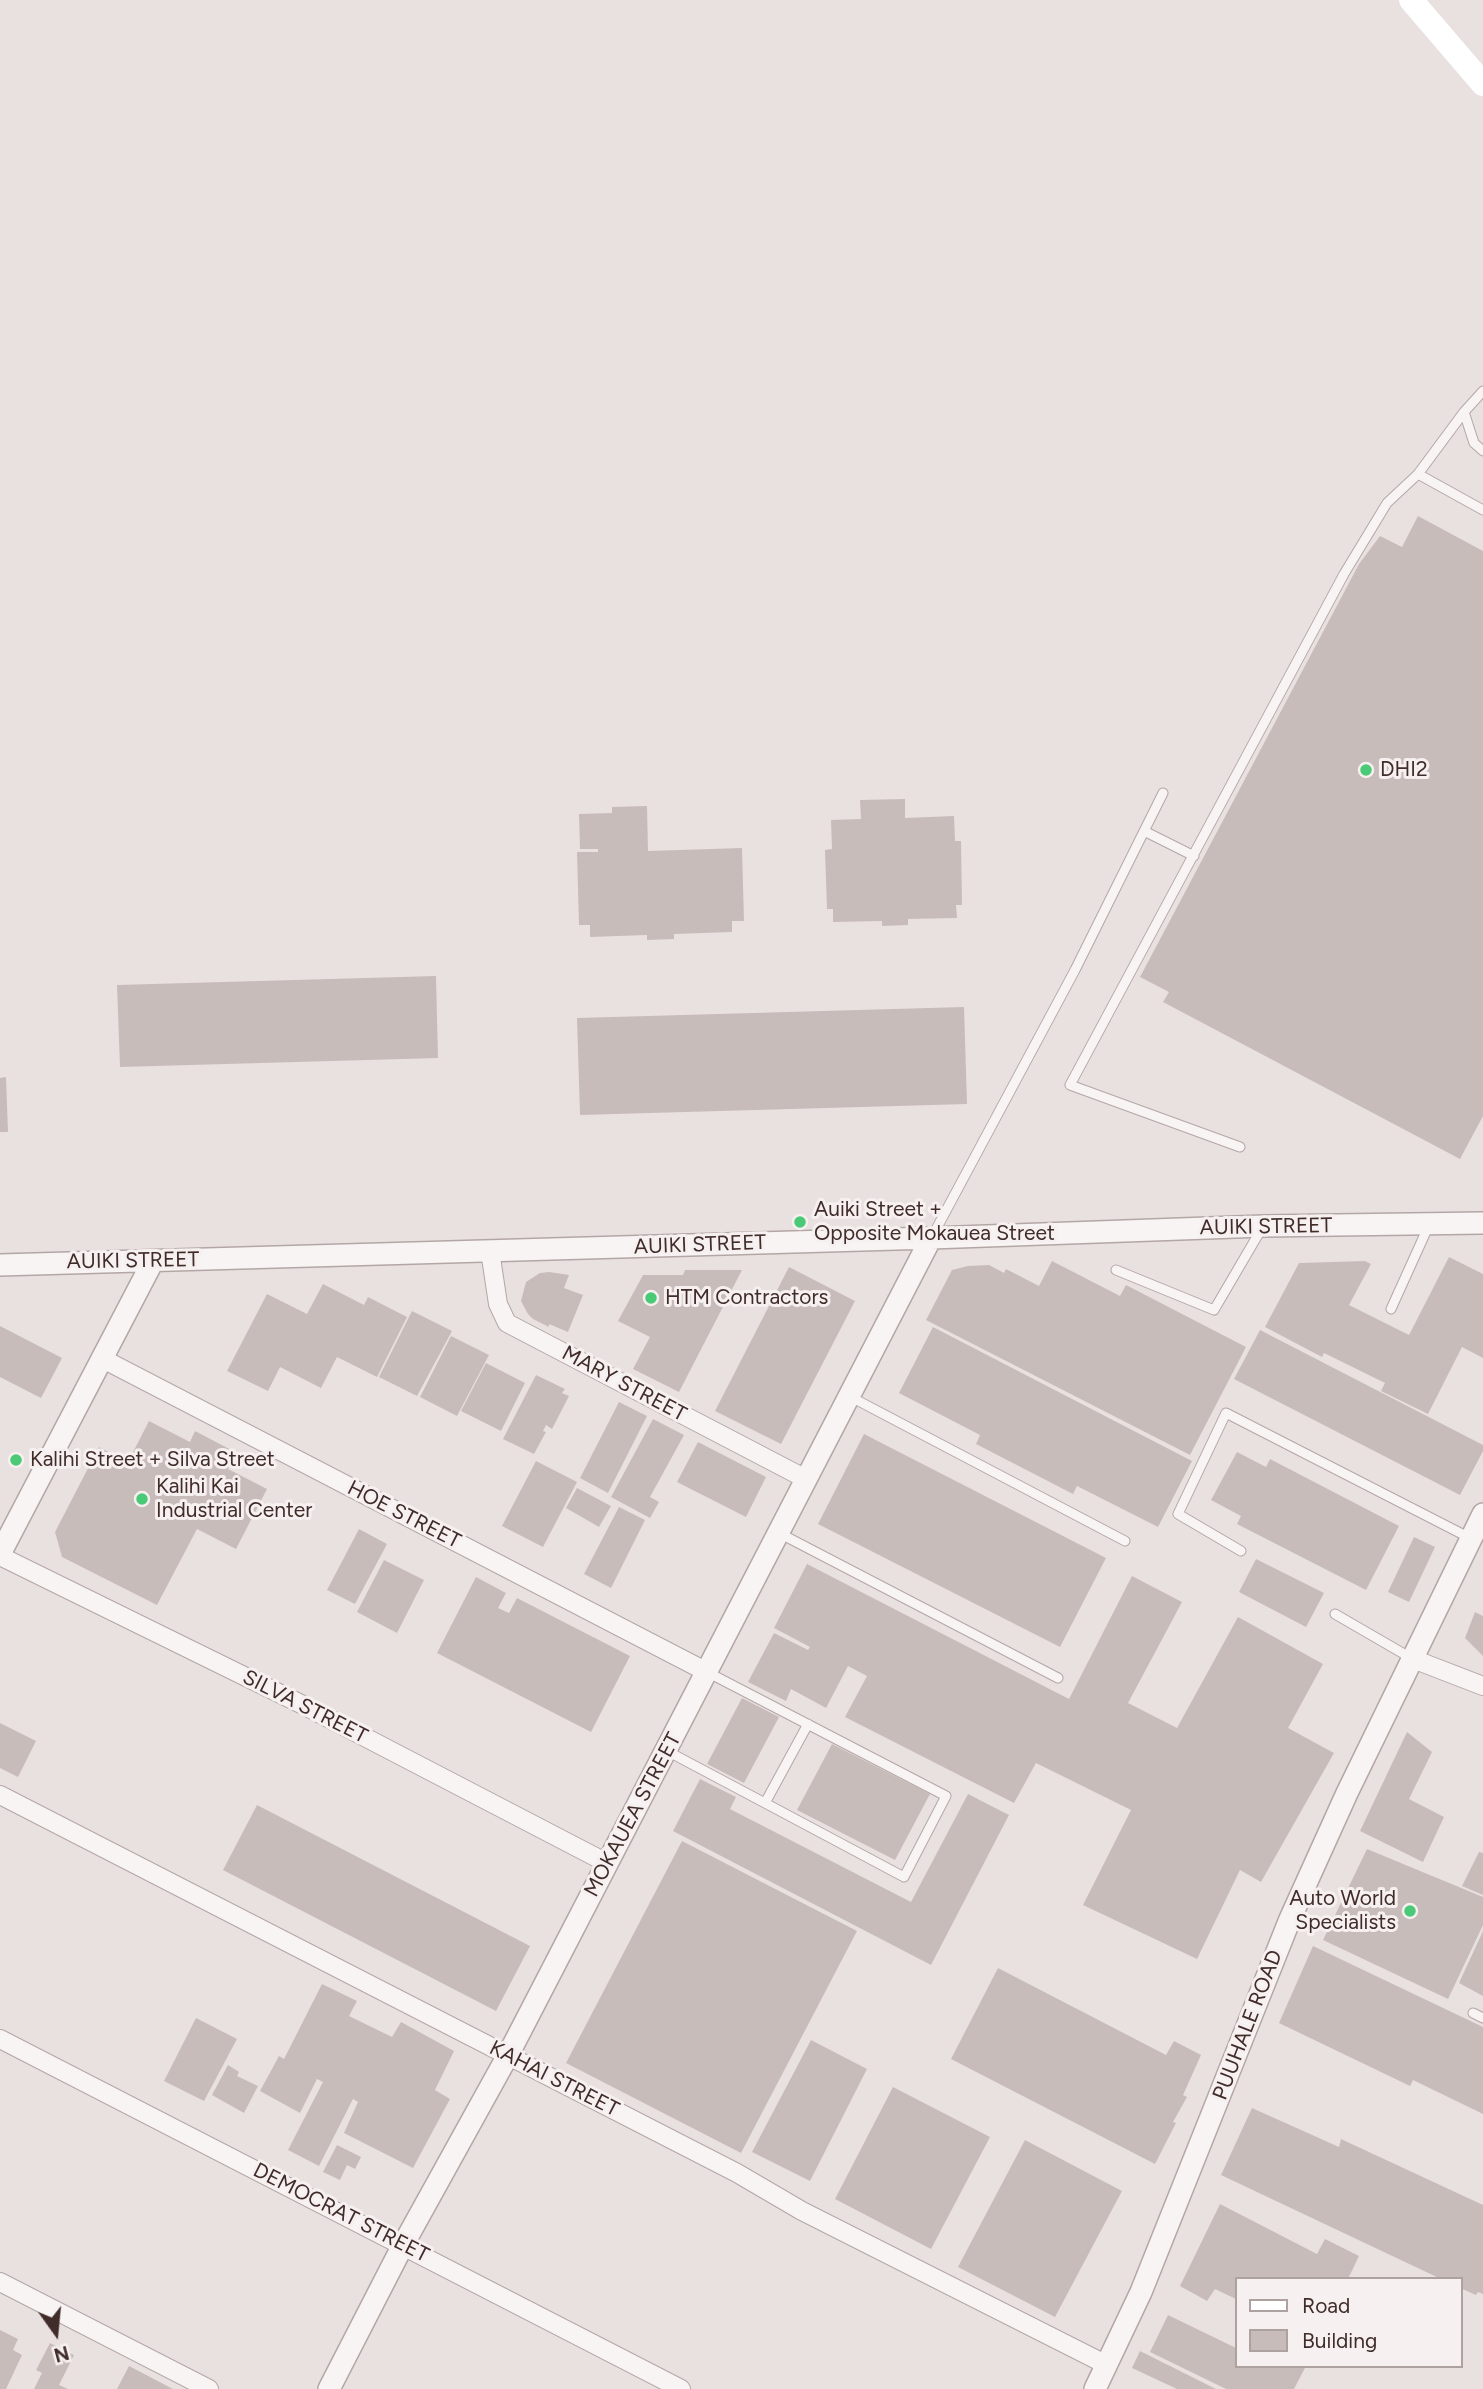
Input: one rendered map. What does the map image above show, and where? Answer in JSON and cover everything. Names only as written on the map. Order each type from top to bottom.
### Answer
[{"type":"main road","points":[[1411,0],[1483,83]]},
{"type":"street","name":"AUIKI STREET","points":[[0,1265],[1263,1226],[1483,1223]]},
{"type":"street","name":"MOKAUEA STREET","points":[[329,2389],[507,2057],[931,1238]]},
{"type":"street","name":"MARY STREET","points":[[490,1251],[498,1304],[507,1322],[806,1479]]},
{"type":"street","points":[[0,1555],[153,1261]]},
{"type":"street","name":"HOE STREET","points":[[102,1358],[707,1672]]},
{"type":"street","name":"PUUHALE ROAD","points":[[1095,2389],[1142,2292],[1290,1919],[1483,1514]]},
{"type":"street","name":"SILVA STREET","points":[[0,1555],[303,1705],[607,1863]]},
{"type":"street","points":[[1413,1659],[1483,1686]]},
{"type":"street","name":"KAHAI STREET","points":[[0,1795],[725,2167],[802,2211],[930,2277],[1107,2365]]},
{"type":"street","name":"DEMOCRAT STREET","points":[[0,2039],[681,2389]]},
{"type":"street","points":[[0,2283],[209,2389]]},
{"type":"lane","points":[[1240,1147],[1070,1086],[1344,574],[1387,503],[1418,474],[1483,391]]},
{"type":"lane","points":[[1464,412],[1474,443],[1483,451]]},
{"type":"lane","points":[[1418,474],[1483,510]]},
{"type":"lane","points":[[931,1238],[1075,970],[1163,793]]},
{"type":"lane","points":[[1144,831],[1194,856]]},
{"type":"lane","points":[[1391,1309],[1429,1224]]},
{"type":"lane","points":[[1116,1270],[1214,1310],[1263,1226]]},
{"type":"lane","points":[[849,1396],[1125,1541]]},
{"type":"lane","points":[[1241,1551],[1178,1514],[1226,1413],[1471,1538]]},
{"type":"lane","points":[[779,1533],[1058,1678]]},
{"type":"lane","points":[[1335,1614],[1413,1659]]},
{"type":"lane","points":[[667,1751],[904,1877],[946,1796],[707,1672]]},
{"type":"lane","points":[[765,1804],[808,1724]]},
{"type":"lane","points":[[1474,2013],[1483,2018]]},
{"type":"building","name":"DHI2","points":[[1418,516],[1483,551],[1483,1116],[1460,1159],[1163,1002],[1169,992],[1140,977],[1359,564],[1380,536],[1402,547]]},
{"type":"building","points":[[905,799],[905,818],[954,816],[955,841],[961,841],[962,905],[956,905],[957,918],[908,919],[908,925],[882,926],[882,921],[833,922],[833,909],[827,909],[825,850],[832,849],[831,820],[861,819],[860,800]]},
{"type":"building","points":[[647,806],[648,851],[742,848],[744,921],[732,921],[732,932],[674,934],[674,939],[647,940],[647,935],[590,937],[590,925],[579,925],[577,852],[598,852],[598,849],[580,849],[579,814],[612,813],[612,807]]},
{"type":"building","points":[[436,976],[438,1058],[120,1067],[117,985]]},
{"type":"building","points":[[964,1007],[967,1104],[580,1115],[577,1018]]},
{"type":"building","points":[[6,1077],[8,1132],[0,1132],[0,1078]]},
{"type":"building","points":[[1449,1257],[1483,1274],[1483,1358],[1462,1347],[1428,1414],[1381,1391],[1385,1383],[1324,1353],[1322,1357],[1265,1327],[1299,1263],[1365,1261],[1371,1264],[1349,1305],[1409,1335]]},
{"type":"building","points":[[1052,1261],[1120,1296],[1126,1285],[1246,1347],[1190,1455],[926,1320],[952,1270],[989,1265],[1004,1273],[1006,1269],[1039,1286]]},
{"type":"building","points":[[789,1267],[855,1301],[781,1444],[715,1411]]},
{"type":"building","points":[[685,1270],[742,1270],[679,1392],[633,1369],[650,1337],[618,1321],[643,1275],[683,1275]]},
{"type":"building","points":[[540,1273],[569,1275],[564,1288],[583,1295],[568,1332],[533,1319],[521,1301],[526,1282]]},
{"type":"building","points":[[323,1284],[364,1305],[368,1297],[407,1317],[377,1377],[337,1357],[321,1388],[280,1367],[268,1391],[227,1371],[267,1294],[307,1314]]},
{"type":"building","points":[[412,1311],[452,1331],[417,1396],[379,1377]]},
{"type":"building","points":[[0,1326],[62,1358],[41,1398],[0,1377]]},
{"type":"building","points":[[933,1327],[1192,1461],[1158,1527],[1077,1486],[1073,1494],[976,1444],[980,1435],[899,1393]]},
{"type":"building","points":[[1260,1330],[1483,1445],[1483,1451],[1460,1495],[1234,1379]]},
{"type":"building","points":[[451,1336],[489,1355],[457,1416],[420,1397]]},
{"type":"building","points":[[486,1363],[525,1383],[501,1431],[461,1411]]},
{"type":"building","points":[[536,1375],[565,1389],[562,1393],[569,1396],[552,1429],[546,1425],[543,1431],[546,1432],[534,1454],[503,1439]]},
{"type":"building","points":[[619,1402],[647,1416],[608,1493],[580,1478]]},
{"type":"building","points":[[653,1419],[684,1435],[650,1497],[659,1502],[650,1518],[611,1497]]},
{"type":"building","name":"Kalihi Kai Industrial Center","points":[[149,1421],[190,1442],[195,1431],[237,1453],[228,1469],[267,1489],[236,1549],[197,1529],[157,1605],[62,1557],[55,1532],[99,1447],[128,1462]]},
{"type":"building","points":[[864,1434],[1106,1558],[1060,1647],[818,1524]]},
{"type":"building","points":[[698,1442],[766,1477],[746,1517],[677,1482]]},
{"type":"building","points":[[1237,1452],[1266,1467],[1270,1459],[1399,1526],[1366,1590],[1237,1524],[1241,1516],[1211,1500]]},
{"type":"building","points":[[536,1461],[577,1482],[543,1547],[502,1526]]},
{"type":"building","points":[[577,1488],[611,1506],[599,1527],[566,1508]]},
{"type":"building","points":[[619,1507],[645,1520],[611,1588],[584,1574]]},
{"type":"building","points":[[359,1529],[387,1544],[355,1604],[327,1590]]},
{"type":"building","points":[[1414,1537],[1435,1547],[1409,1602],[1388,1592]]},
{"type":"building","points":[[1256,1559],[1324,1593],[1306,1627],[1239,1592]]},
{"type":"building","points":[[384,1560],[424,1580],[397,1633],[357,1612]]},
{"type":"building","points":[[807,1564],[1069,1699],[1132,1576],[1182,1602],[1128,1703],[1177,1728],[1238,1617],[1323,1664],[1288,1728],[1334,1753],[1261,1882],[1240,1870],[1197,1959],[1083,1905],[1131,1810],[1036,1763],[1014,1803],[845,1717],[867,1676],[848,1666],[826,1708],[791,1689],[786,1701],[748,1682],[774,1633],[808,1650],[810,1647],[774,1628]]},
{"type":"building","points":[[476,1577],[506,1593],[498,1608],[509,1613],[517,1598],[630,1656],[591,1732],[437,1653]]},
{"type":"building","points":[[1475,1612],[1483,1616],[1483,1656],[1465,1638]]},
{"type":"building","points":[[742,1698],[779,1717],[744,1783],[707,1764]]},
{"type":"building","points":[[0,1723],[36,1741],[18,1777],[0,1768]]},
{"type":"building","points":[[1407,1732],[1432,1752],[1409,1799],[1444,1817],[1423,1862],[1360,1831]]},
{"type":"building","points":[[832,1744],[930,1794],[895,1860],[797,1810]]},
{"type":"building","points":[[700,1779],[736,1797],[730,1809],[911,1902],[968,1794],[1009,1815],[931,1965],[673,1831]]},
{"type":"building","points":[[257,1805],[530,1946],[496,2011],[223,1870]]},
{"type":"building","points":[[682,1841],[857,1931],[741,2153],[566,2063]]},
{"type":"building","name":"Auto World Specialists","points":[[1367,1849],[1483,1897],[1483,1925],[1448,1999],[1323,1940]]},
{"type":"building","points":[[1479,1852],[1483,1853],[1483,1895],[1462,1886]]},
{"type":"building","points":[[1483,1931],[1483,1996],[1459,1983]]},
{"type":"building","points":[[1313,1946],[1483,2027],[1483,2114],[1413,2080],[1410,2086],[1279,2023]]},
{"type":"building","points":[[998,1968],[1166,2055],[1174,2041],[1201,2055],[1183,2095],[1187,2097],[1155,2164],[951,2059]]},
{"type":"building","points":[[322,1984],[357,2001],[349,2016],[392,2037],[401,2022],[454,2051],[435,2090],[450,2099],[413,2168],[344,2133],[358,2102],[353,2099],[319,2166],[288,2150],[323,2082],[317,2079],[300,2113],[260,2091],[279,2056],[284,2059]]},
{"type":"building","points":[[196,2018],[237,2039],[204,2101],[164,2081]]},
{"type":"building","points":[[811,2040],[867,2069],[810,2181],[752,2152]]},
{"type":"building","points":[[228,2065],[239,2072],[237,2076],[258,2086],[244,2113],[212,2095]]},
{"type":"building","points":[[893,2087],[990,2137],[931,2249],[835,2199]]},
{"type":"building","points":[[1252,2108],[1339,2147],[1341,2139],[1483,2205],[1483,2294],[1478,2292],[1476,2295],[1462,2289],[1462,2277],[1437,2277],[1221,2175]]},
{"type":"building","points":[[1025,2140],[1122,2191],[1055,2317],[958,2267]]},
{"type":"building","points":[[337,2145],[361,2157],[355,2169],[347,2165],[340,2180],[323,2172]]},
{"type":"building","points":[[1220,2204],[1317,2254],[1325,2239],[1359,2256],[1349,2277],[1234,2277],[1234,2298],[1215,2289],[1207,2301],[1180,2286]]},
{"type":"building","points":[[1168,2315],[1234,2347],[1234,2368],[1305,2368],[1294,2389],[1226,2389],[1150,2352]]},
{"type":"building","points":[[0,2330],[18,2339],[13,2350],[22,2355],[6,2389],[0,2389]]},
{"type":"building","points":[[50,2343],[74,2355],[59,2385],[68,2389],[34,2389],[42,2373],[36,2370]]},
{"type":"building","points":[[1140,2351],[1216,2389],[1177,2389],[1132,2368]]},
{"type":"building","points":[[129,2366],[173,2389],[117,2389]]},
{"type":"place","name":"DHI2","points":[[1366,770]]},
{"type":"place","name":"Auiki Street + Opposite Mokauea Street","points":[[800,1222]]},
{"type":"place","name":"HTM Contractors","points":[[651,1298]]},
{"type":"place","name":"Kalihi Street + Silva Street","points":[[16,1460]]},
{"type":"place","name":"Kalihi Kai Industrial Center","points":[[142,1499]]},
{"type":"place","name":"Auto World Specialists","points":[[1410,1911]]}]
